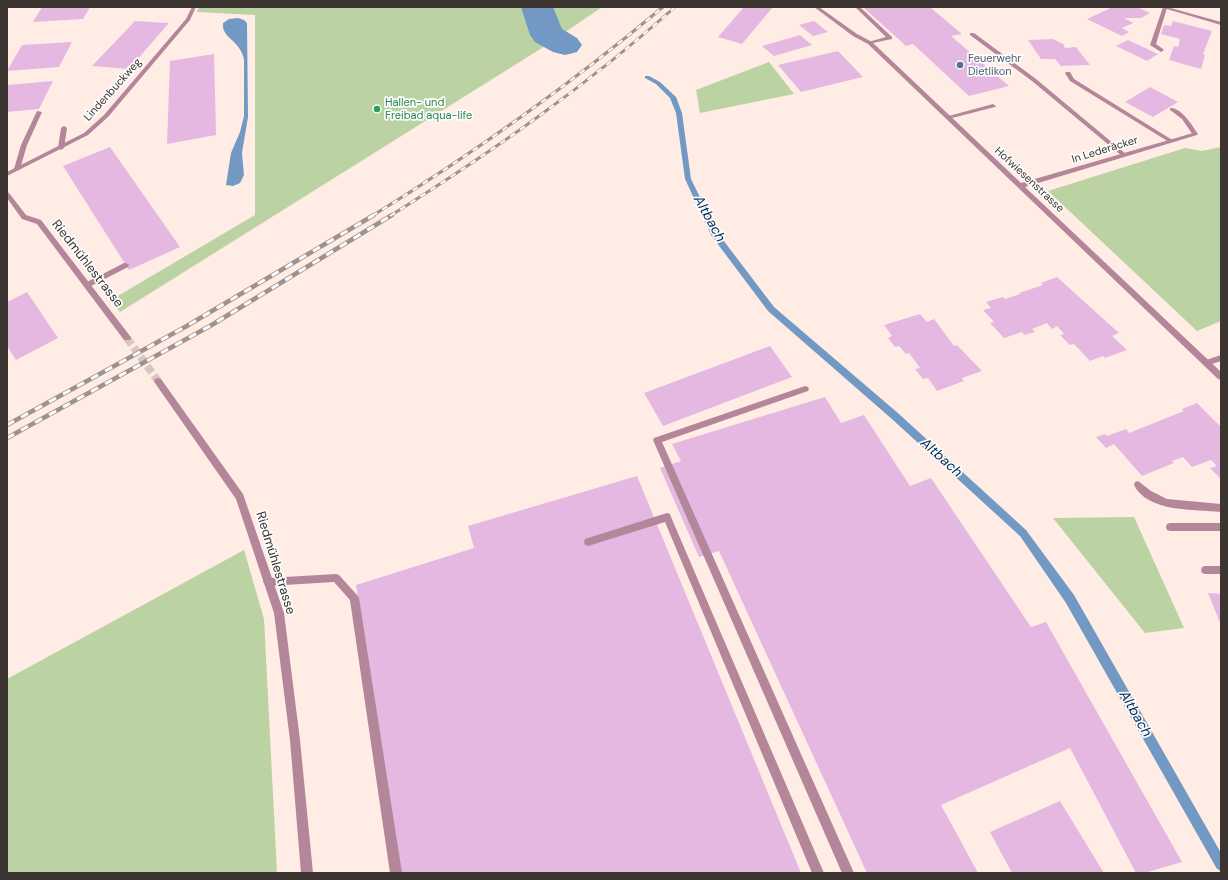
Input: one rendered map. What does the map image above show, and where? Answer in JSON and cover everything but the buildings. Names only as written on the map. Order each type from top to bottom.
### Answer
[{"type":"street","name":"Lindenbuckweg","points":[[7,174],[86,134],[106,116],[188,18],[194,7]]},
{"type":"street","name":"Hofwiesenstrasse","points":[[816,7],[855,35],[870,42],[1221,377]]},
{"type":"street","points":[[857,7],[890,38],[870,42]]},
{"type":"street","points":[[1161,50],[1154,45],[1163,8],[1221,24]]},
{"type":"street","points":[[972,34],[1034,80],[1124,155]]},
{"type":"street","points":[[1068,73],[1072,80],[1171,141]]},
{"type":"street","points":[[1116,107],[1124,103]]},
{"type":"street","points":[[948,117],[993,106]]},
{"type":"street","name":"In Lederäcker","points":[[1020,186],[1195,134],[1184,118],[1172,109]]},
{"type":"street","points":[[17,170],[24,145],[39,112]]},
{"type":"street","points":[[61,148],[64,128]]},
{"type":"street","name":"Riedmühlestrasse","points":[[7,194],[24,216],[39,222],[127,338]]},
{"type":"street","points":[[87,285],[126,265]]},
{"type":"street","points":[[1206,363],[1221,358]]},
{"type":"street","name":"Riedmühlestrasse","points":[[158,382],[240,497],[279,613],[295,740],[307,873]]},
{"type":"street","points":[[805,389],[657,440],[848,873]]},
{"type":"street","points":[[1138,485],[1146,493],[1160,502],[1178,506],[1221,508]]},
{"type":"street","points":[[588,542],[667,517],[818,873]]},
{"type":"street","points":[[1170,527],[1221,527]]},
{"type":"street","points":[[1205,570],[1221,570]]},
{"type":"street","points":[[268,582],[336,578],[354,598],[396,873]]},
{"type":"green space","name":"Hallen- und Freibad aqua-life","points":[[199,7],[602,7],[542,48],[120,312],[111,300],[255,215],[255,15],[197,12]]},
{"type":"green space","points":[[769,62],[794,94],[700,113],[696,90]]},
{"type":"green space","points":[[1221,147],[1221,321],[1197,331],[1048,191],[1185,148],[1202,151]]},
{"type":"green space","points":[[1134,517],[1184,628],[1145,633],[1053,518]]},
{"type":"green space","points":[[244,550],[264,619],[277,873],[7,873],[7,679]]},
{"type":"water","points":[[238,18],[247,23],[248,117],[242,153],[244,175],[240,183],[233,186],[226,185],[231,153],[240,132],[244,116],[244,59],[239,47],[225,32],[223,23],[229,19]]},
{"type":"waterway","name":"Altbach","points":[[537,7],[547,35],[565,45]]},
{"type":"waterway","name":"Altbach","points":[[647,77],[658,83],[673,97],[679,113],[688,179],[714,233],[771,309],[896,417],[1023,533],[1070,599],[1221,865]]},
{"type":"tunnel","points":[[127,338],[158,381]]},
{"type":"railway","points":[[372,216],[448,168],[521,117],[628,36],[663,7]]},
{"type":"railway","points":[[390,216],[537,118],[642,36],[675,7]]},
{"type":"railway","points":[[7,425],[185,327],[374,215]]},
{"type":"railway","points":[[7,438],[210,326],[392,215]]},
{"type":"place","name":"Feuerwehr Dietlikon","points":[[960,65]]},
{"type":"place","name":"Hallen- und Freibad aqua-life","points":[[377,109]]}]
